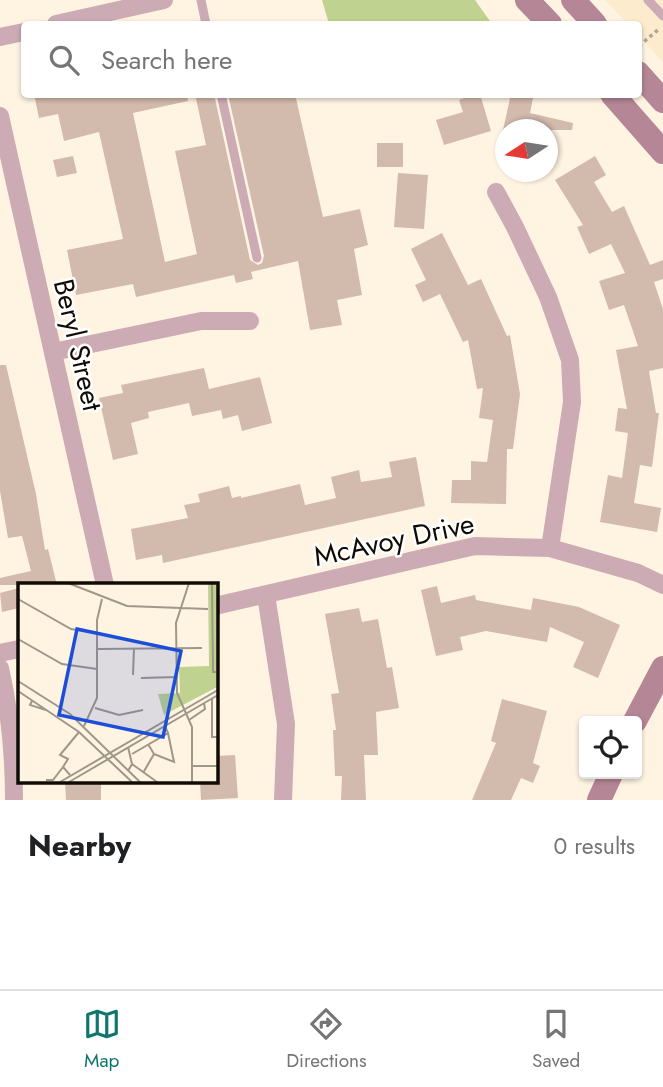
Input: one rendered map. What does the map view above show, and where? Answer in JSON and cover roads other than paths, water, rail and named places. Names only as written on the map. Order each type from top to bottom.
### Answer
[{"type":"main road","points":[[527,0],[547,21]]},
{"type":"main road","points":[[578,2],[593,21]]},
{"type":"main road","points":[[642,76],[663,101]]},
{"type":"main road","points":[[616,98],[659,139]]},
{"type":"main road","points":[[638,716],[663,668]]},
{"type":"main road","points":[[599,800],[609,779]]},
{"type":"street","points":[[70,21],[164,0]]},
{"type":"street","points":[[0,37],[21,33]]},
{"type":"street","name":"Beryl Street","points":[[0,116],[105,583]]},
{"type":"street","points":[[496,192],[548,297],[570,360],[572,402],[550,548]]},
{"type":"street","points":[[52,352],[201,321],[250,321]]},
{"type":"street","name":"McAvoy Drive","points":[[217,606],[475,546],[550,548],[638,573],[663,585]]},
{"type":"street","points":[[265,595],[286,723],[283,800]]},
{"type":"street","points":[[0,653],[18,649]]},
{"type":"street","points":[[0,668],[9,706],[14,759],[14,800]]},
{"type":"lane","points":[[201,0],[205,21]]},
{"type":"lane","points":[[649,0],[661,9]]},
{"type":"lane","points":[[222,98],[257,258]]}]
